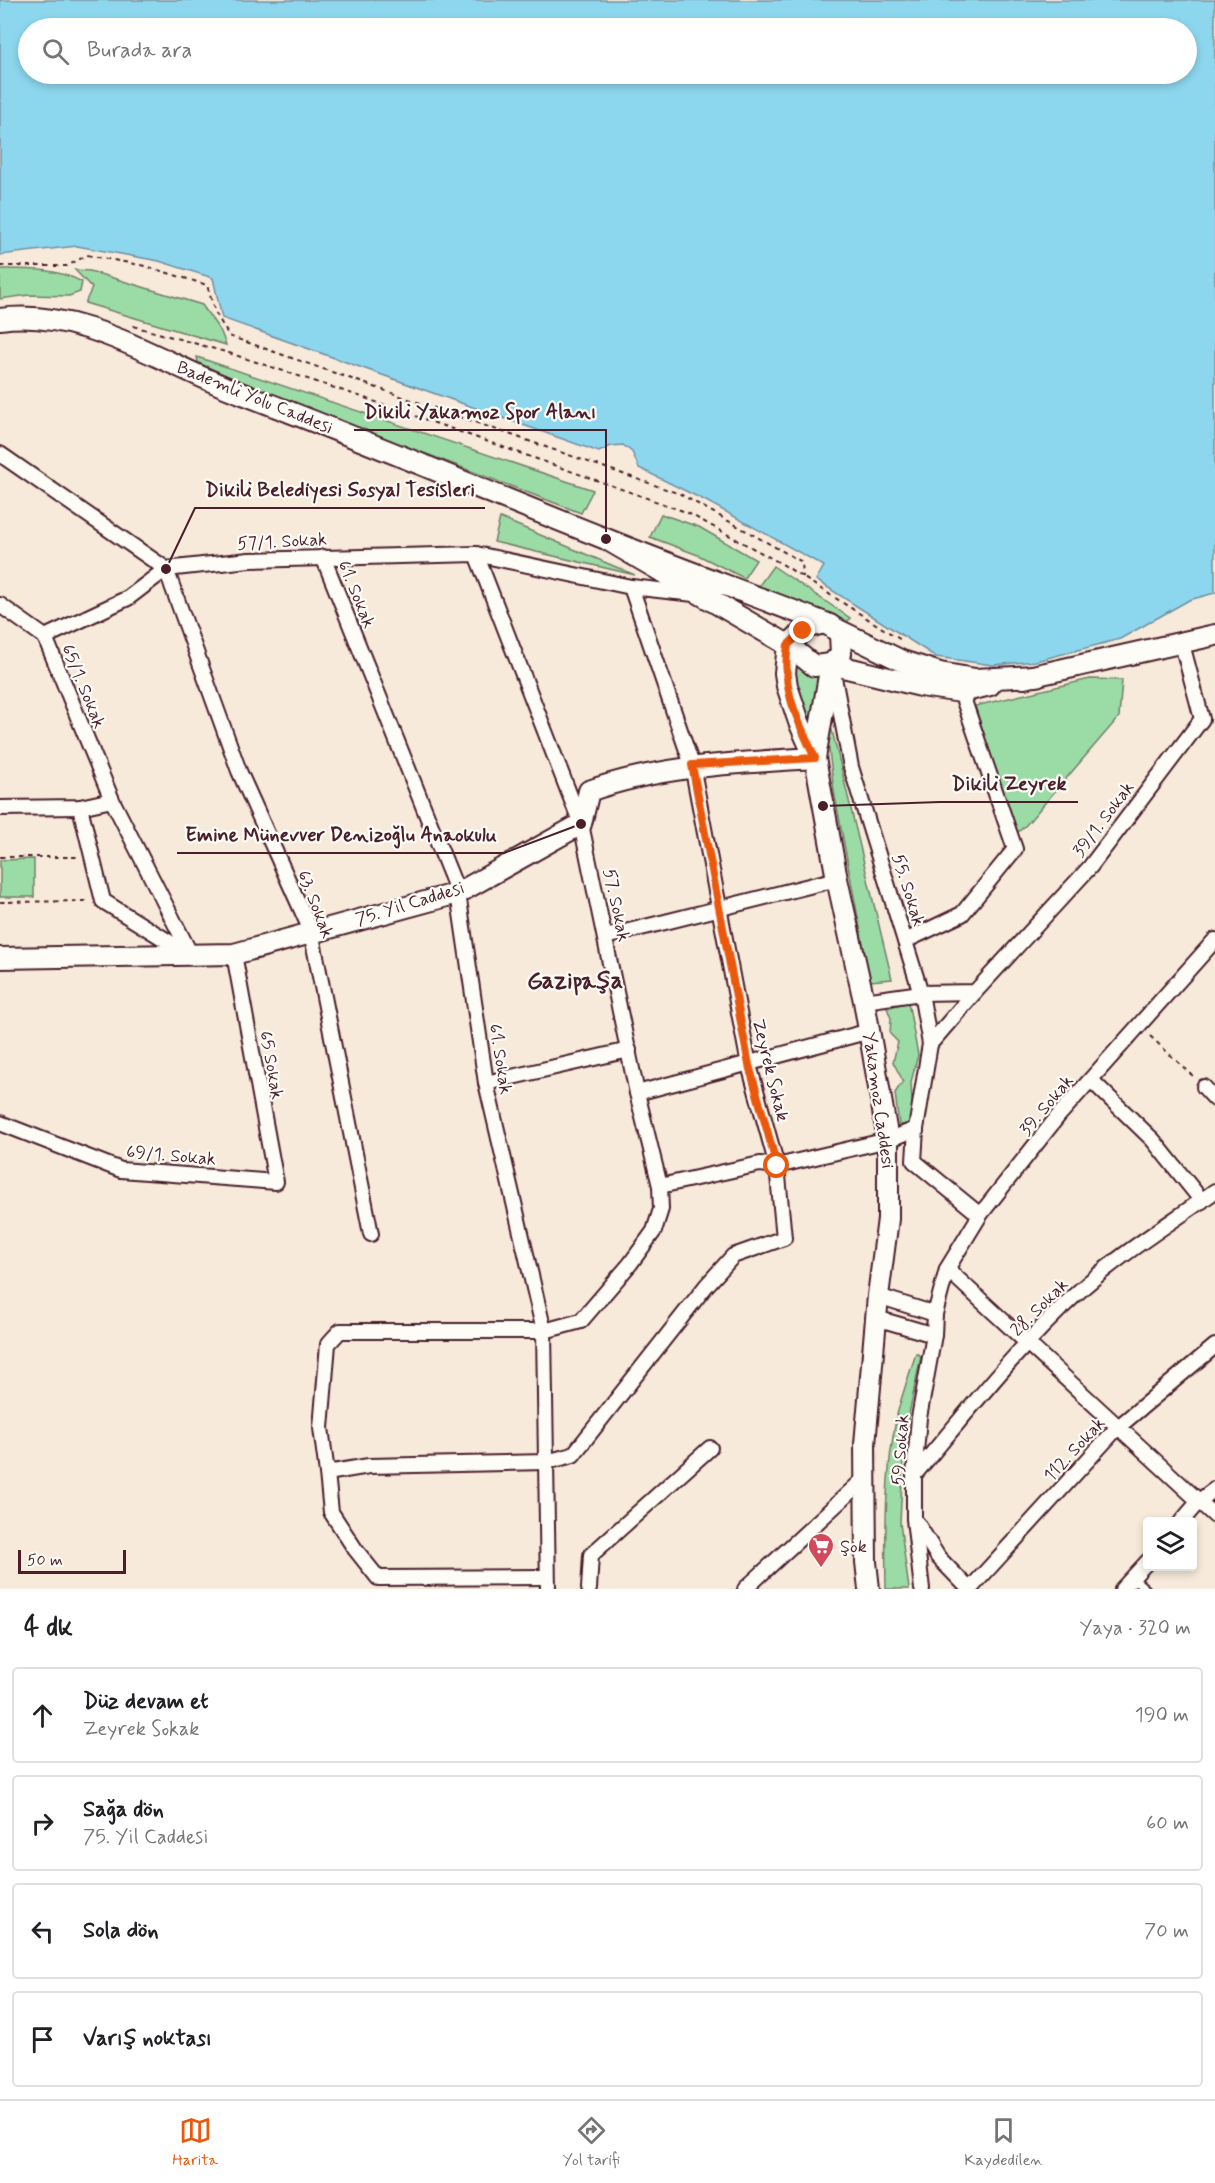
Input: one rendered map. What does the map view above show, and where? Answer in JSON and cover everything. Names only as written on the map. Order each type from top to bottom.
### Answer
[{"type":"main road","name":"Bademli Yolu Caddesi","points":[[0,319],[56,318],[95,330],[219,384],[606,539]]},
{"type":"main road","points":[[606,539],[797,646],[814,666],[831,664],[921,686],[961,692],[1215,635]]},
{"type":"main road","points":[[606,539],[830,625],[902,661],[940,673],[975,679],[1037,676]]},
{"type":"main road","points":[[813,624],[830,625],[840,634],[842,641],[841,654],[831,664],[815,758],[799,722],[785,673],[797,646],[813,624]]},
{"type":"main road","points":[[581,824],[589,791],[625,778],[692,765],[815,758]]},
{"type":"main road","name":"Yakamoz Caddesi","points":[[815,758],[837,879],[870,1031],[888,1140],[888,1219],[878,1296],[865,1444],[869,1589]]},
{"type":"main road","name":"75. Yil Caddesi","points":[[0,958],[234,954],[311,931],[458,893],[581,824]]},
{"type":"street","points":[[0,454],[166,569],[128,598],[45,637]]},
{"type":"street","name":"57/1. Sokak","points":[[166,569],[249,560],[476,554],[631,586],[705,595]]},
{"type":"street","name":"57. Sokak","points":[[381,1583],[331,1512],[321,1428],[328,1344],[340,1331],[544,1331],[581,1321],[630,1264],[654,1230],[661,1209],[660,1186],[637,1093],[581,824],[476,554]]},
{"type":"street","name":"61. Sokak","points":[[323,557],[458,893],[486,1083],[544,1331],[548,1583]]},
{"type":"street","name":"63. Sokak","points":[[166,569],[239,771],[311,931],[371,1234]]},
{"type":"street","name":"Zeyrek Sokak","points":[[546,1462],[573,1455],[705,1286],[733,1256],[784,1238],[777,1166],[749,1065],[692,765],[631,586]]},
{"type":"street","name":"65/1. Sokak","points":[[0,605],[45,637],[112,800],[191,955]]},
{"type":"street","name":"39/1. Sokak","points":[[930,1044],[1090,867],[1202,719],[1182,644]]},
{"type":"street","name":"55. Sokak","points":[[831,664],[851,767],[921,993],[930,1044],[916,1129],[914,1161],[980,1215]]},
{"type":"street","points":[[906,941],[962,914],[1015,849],[961,692]]},
{"type":"street","points":[[0,808],[80,807],[112,800]]},
{"type":"street","points":[[80,807],[103,901],[191,955]]},
{"type":"street","points":[[605,937],[837,879]]},
{"type":"street","name":"39. Sokak","points":[[935,1314],[947,1269],[980,1215],[1059,1115],[1214,943]]},
{"type":"street","name":"65 Sokak","points":[[234,954],[276,1182]]},
{"type":"street","points":[[864,1001],[921,993],[975,992]]},
{"type":"street","points":[[637,1093],[870,1031]]},
{"type":"street","points":[[486,1083],[629,1050]]},
{"type":"street","points":[[1091,1080],[1153,1140],[1202,1201]]},
{"type":"street","points":[[1204,1087],[1215,1099]]},
{"type":"street","name":"69/1. Sokak","points":[[0,1123],[121,1170],[276,1182]]},
{"type":"street","points":[[660,1186],[760,1164],[777,1166],[888,1140],[916,1129]]},
{"type":"street","name":"28. Sokak","points":[[914,1475],[1026,1345],[1075,1295],[1107,1268],[1215,1191]]},
{"type":"street","points":[[947,1269],[1026,1345],[1215,1516]]},
{"type":"street","points":[[878,1296],[935,1314]]},
{"type":"street","name":"59 Sokak","points":[[922,1589],[914,1519],[914,1475],[919,1418],[934,1335],[935,1314]]},
{"type":"street","points":[[876,1318],[934,1335]]},
{"type":"street","name":"112. Sokak","points":[[970,1589],[1117,1428],[1215,1346]]},
{"type":"street","points":[[589,1589],[591,1555],[710,1448]]},
{"type":"street","points":[[327,1473],[369,1466],[546,1462]]},
{"type":"street","points":[[745,1589],[865,1478]]},
{"type":"street","points":[[1185,1517],[1215,1489]]},
{"type":"street","points":[[914,1519],[938,1557],[970,1589]]},
{"type":"street","points":[[1122,1589],[1143,1566]]},
{"type":"street","points":[[381,1583],[548,1583]]},
{"type":"lane","points":[[1132,1578],[1146,1589]]},
{"type":"path","points":[[0,266],[67,266],[87,255],[145,266],[207,285],[215,312],[230,336],[680,494],[802,562],[803,577]]},
{"type":"path","points":[[125,324],[229,353],[359,396],[686,512],[716,526],[803,577],[904,642]]},
{"type":"path","points":[[0,857],[92,857]]},
{"type":"path","points":[[0,902],[103,901]]},
{"type":"path","points":[[1139,1026],[1204,1087]]},
{"type":"green space","points":[[0,269],[42,270],[62,274],[82,282],[80,292],[69,296],[29,295],[0,299]]},
{"type":"green space","points":[[75,270],[90,271],[202,305],[221,332],[226,345],[85,303],[92,288]]},
{"type":"green space","points":[[197,357],[593,490],[581,513],[199,367]]},
{"type":"green space","points":[[661,514],[699,527],[756,560],[744,578],[698,555],[650,537]]},
{"type":"green space","points":[[500,518],[635,575],[494,542]]},
{"type":"green space","points":[[773,566],[850,618],[845,626],[758,587]]},
{"type":"green space","points":[[799,663],[823,674],[812,736],[793,676]]},
{"type":"green space","points":[[1090,679],[1122,680],[1119,717],[1015,835],[975,706]]},
{"type":"green space","points":[[825,718],[829,718],[892,979],[870,981],[834,791]]},
{"type":"green space","points":[[34,859],[34,897],[0,897],[0,860]]},
{"type":"green space","points":[[908,1002],[918,1055],[911,1082],[913,1124],[899,1125],[895,1093],[903,1081],[893,1062],[898,1042],[890,1034],[891,1018],[887,1008]]},
{"type":"green space","points":[[916,1353],[921,1356],[904,1438],[900,1523],[909,1589],[886,1589],[886,1524],[890,1458],[897,1415]]},
{"type":"water","points":[[0,0],[1215,0],[1215,593],[1189,600],[1120,639],[1036,661],[993,665],[936,657],[816,580],[824,566],[708,502],[639,468],[632,452],[623,445],[611,446],[599,452],[222,318],[213,278],[159,261],[77,246],[0,255]]},
{"type":"place","name":"Dikili Yakamoz Spor Alanı","points":[[606,539]]},
{"type":"place","name":"Dikili Belediyesi Sosyal Tesisleri","points":[[166,569]]},
{"type":"place","name":"Dikili Zeyrek","points":[[823,806]]},
{"type":"place","name":"Emine Münevver Denizoğlu Anaokulu","points":[[581,824]]},
{"type":"place","name":"Şok","points":[[821,1569]]},
{"type":"district","name":"Gazipaşa","points":[[575,980]]},
{"type":"route","points":[[777,1166],[749,1065],[692,765],[815,758],[799,722],[785,673],[788,645],[803,631]]}]
